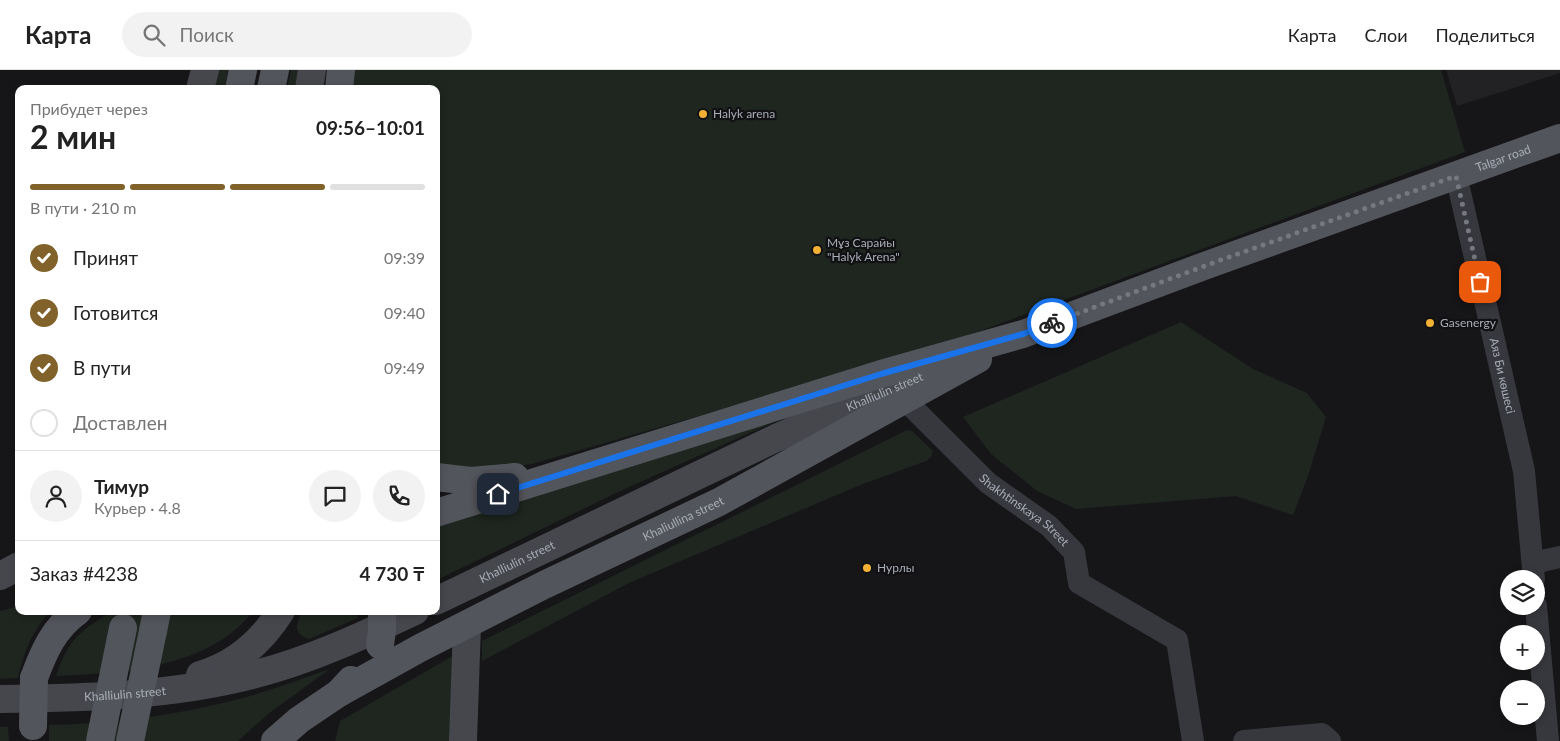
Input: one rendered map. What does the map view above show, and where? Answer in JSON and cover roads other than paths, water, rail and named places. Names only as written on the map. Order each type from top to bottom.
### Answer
[{"type":"main road","points":[[201,85],[205,70]]},
{"type":"main road","points":[[240,85],[243,70]]},
{"type":"main road","points":[[272,85],[275,70]]},
{"type":"main road","points":[[310,85],[312,70]]},
{"type":"main road","points":[[339,85],[341,70]]},
{"type":"main road","name":"Talgar road","points":[[1023,334],[1207,265],[1560,138]]},
{"type":"main road","name":"Khaliullina street","points":[[339,693],[420,648],[544,585],[719,502],[1023,334]]},
{"type":"main road","name":"Khalliulin street","points":[[440,512],[881,374],[1023,334]]},
{"type":"main road","name":"Khalliulin street","points":[[440,599],[776,438],[1023,334]]},
{"type":"main road","points":[[440,477],[471,481],[507,478],[620,456]]},
{"type":"main road","points":[[0,576],[15,568]]},
{"type":"main road","points":[[0,593],[15,590]]},
{"type":"main road","points":[[33,734],[34,678],[48,643],[58,629],[74,615]]},
{"type":"main road","points":[[61,698],[128,690],[181,680],[205,673],[231,661],[250,648],[267,632],[278,615]]},
{"type":"main road","points":[[275,741],[298,720],[339,693],[371,662],[380,645],[382,615]]},
{"type":"main road","name":"Khalliulin street","points":[[0,699],[123,695],[215,684],[258,674],[352,640],[406,615]]},
{"type":"main road","points":[[100,741],[125,620]]},
{"type":"main road","points":[[130,741],[155,621]]},
{"type":"main road","points":[[463,741],[468,641],[467,625]]},
{"type":"street","name":"Аяз Би көшесі","points":[[1456,176],[1524,471],[1534,570]]},
{"type":"street","name":"Shakhtinskaya Street","points":[[904,399],[988,483],[1049,526],[1074,552],[1079,584],[1177,640],[1192,741]]},
{"type":"street","points":[[1536,570],[1560,557]]},
{"type":"street","points":[[1537,615],[1548,741]]},
{"type":"street","points":[[1244,741],[1322,734],[1330,741]]},
{"type":"place","name":"Halyk arena","points":[[703,114]]},
{"type":"place","name":"Мұз Сарайы \"Halyk Arena\"","points":[[817,250]]},
{"type":"place","name":"Gasenergy","points":[[1430,323]]},
{"type":"place","name":"Нурлы","points":[[867,568]]}]
